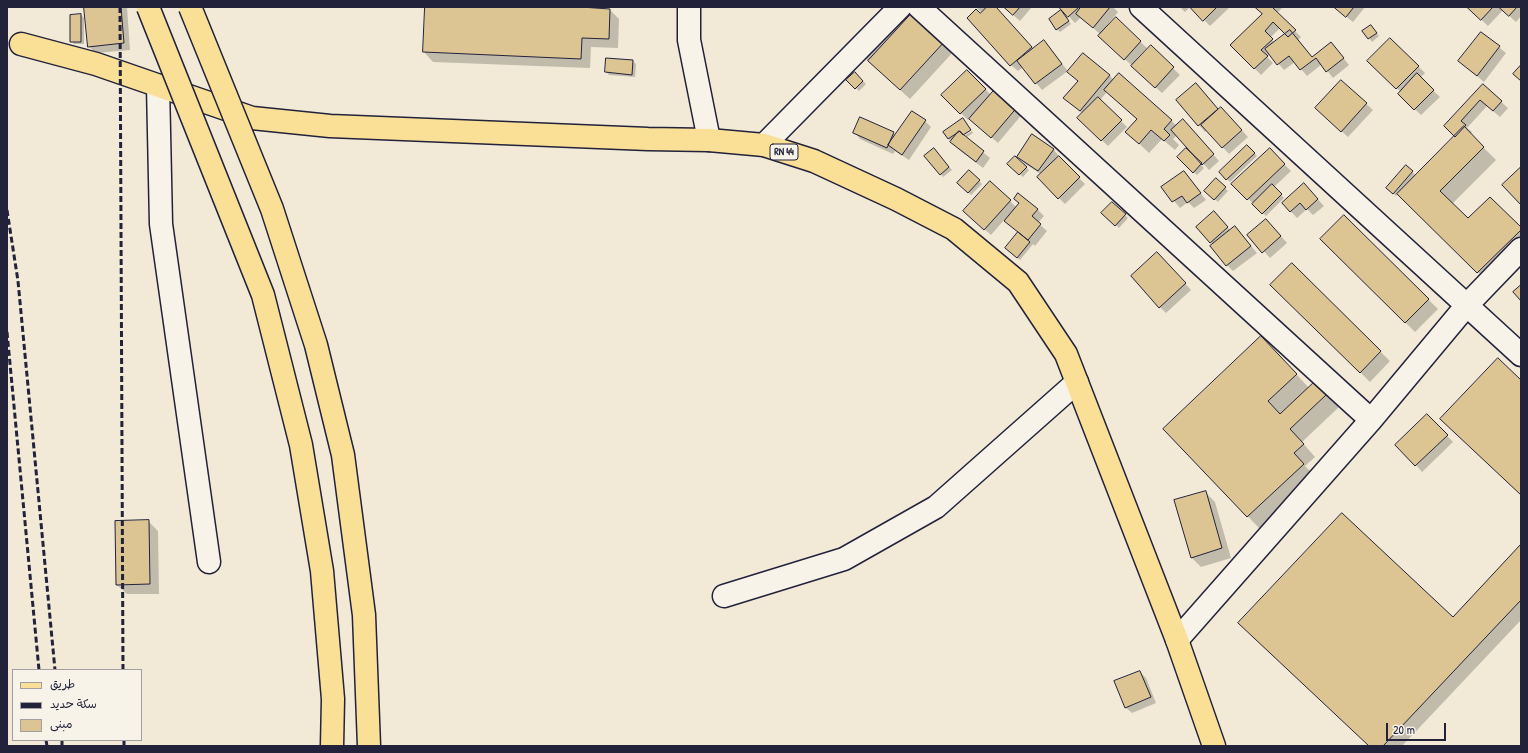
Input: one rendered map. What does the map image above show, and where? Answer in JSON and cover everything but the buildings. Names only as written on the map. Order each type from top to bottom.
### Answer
[{"type":"main road","points":[[148,7],[263,295],[299,437],[322,571],[333,699],[332,746]]},
{"type":"main road","points":[[190,7],[272,209],[316,345],[343,455],[364,615],[369,746]]},
{"type":"main road","name":"RN 44","points":[[21,44],[96,64],[252,118],[330,126],[640,139],[709,140],[764,145],[814,161],[896,199],[954,229],[1018,282],[1066,354],[1177,640],[1214,746]]},
{"type":"street","points":[[689,7],[689,40],[709,140]]},
{"type":"street","points":[[764,145],[900,7]]},
{"type":"street","points":[[919,7],[1371,420]]},
{"type":"street","points":[[1141,7],[1521,355]]},
{"type":"street","points":[[158,86],[161,224],[209,562]]},
{"type":"street","points":[[1177,640],[1371,420],[1466,305],[1521,248]]},
{"type":"street","points":[[724,596],[844,559],[936,507],[1077,382]]},
{"type":"railway","points":[[120,7],[123,669]]},
{"type":"railway","points":[[7,210],[18,281],[55,669]]},
{"type":"railway","points":[[7,332],[39,669]]},
{"type":"railway","points":[[46,741],[47,746]]},
{"type":"railway","points":[[62,741],[62,746]]},
{"type":"railway","points":[[124,741],[124,746]]}]
